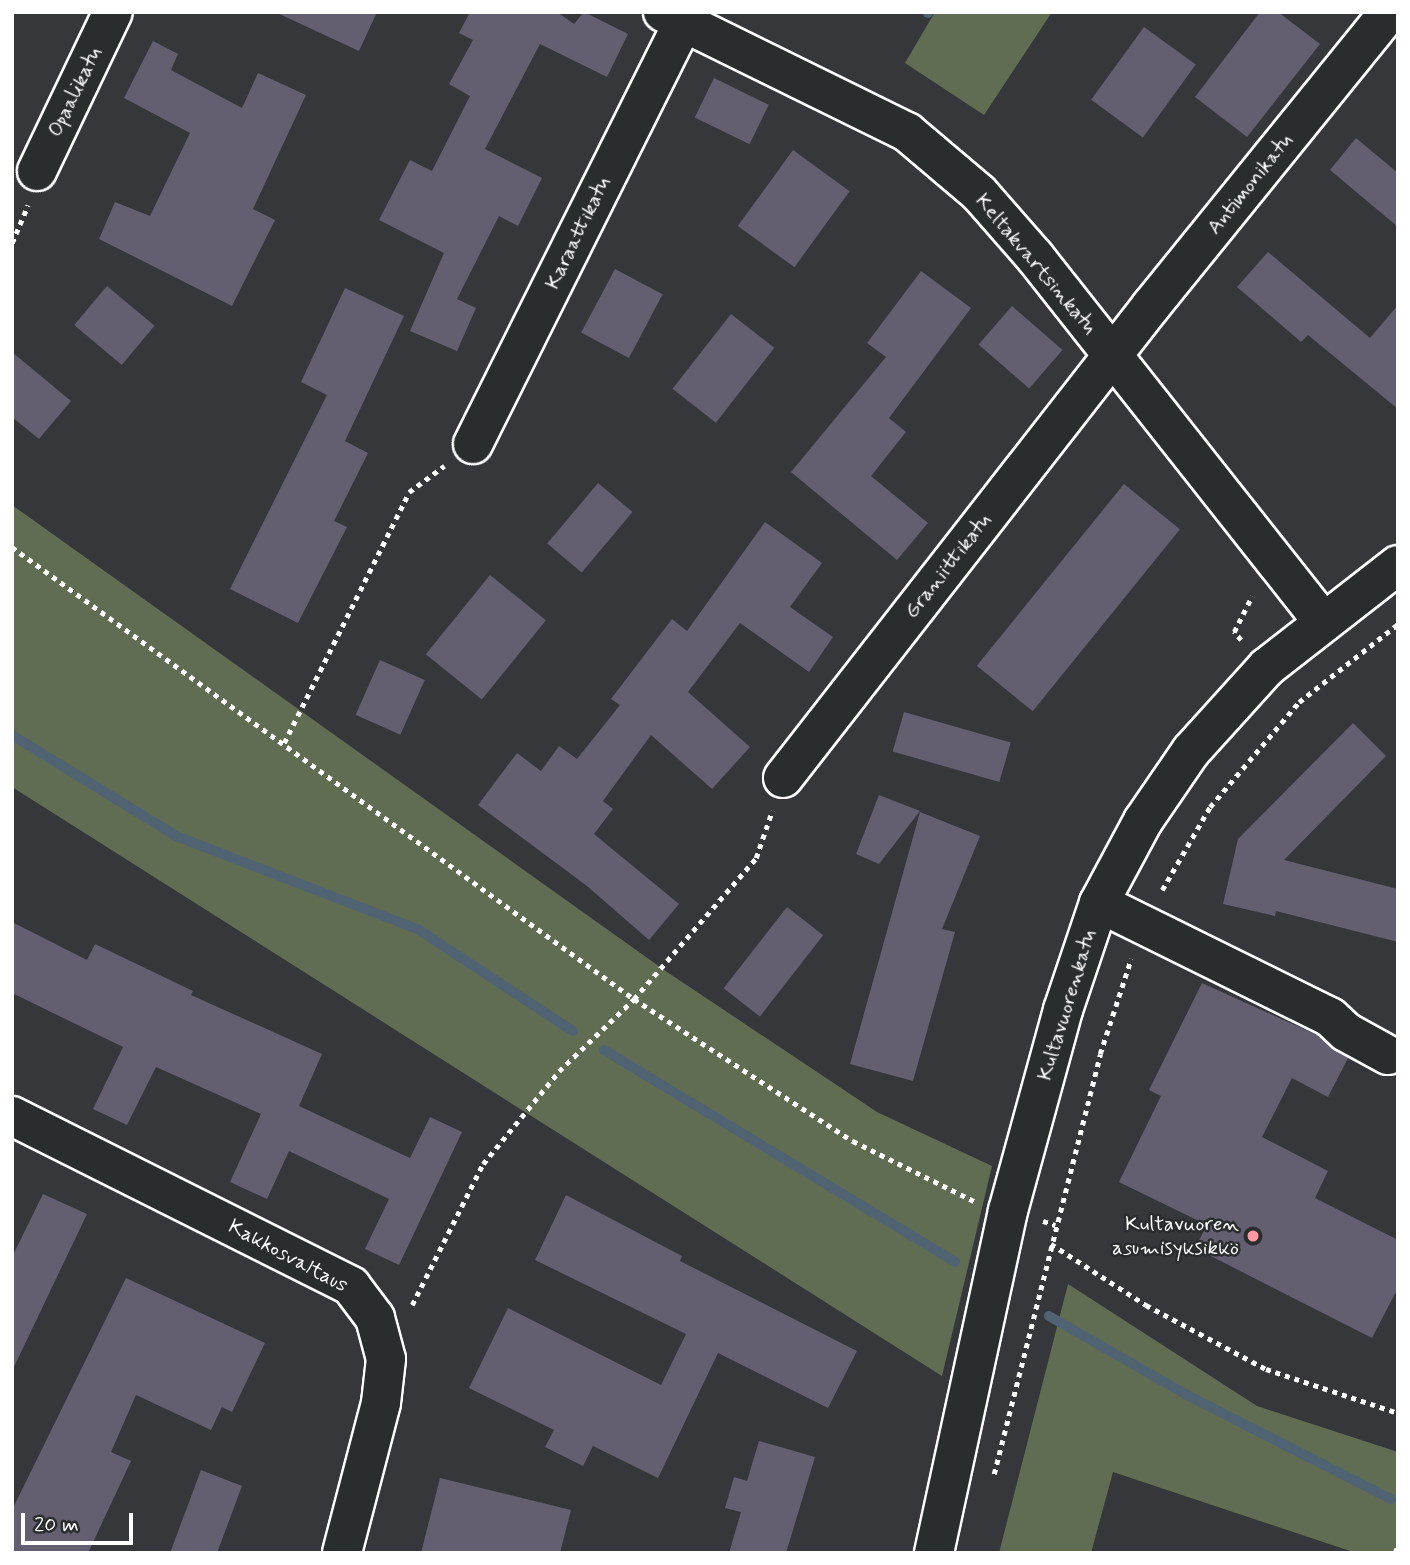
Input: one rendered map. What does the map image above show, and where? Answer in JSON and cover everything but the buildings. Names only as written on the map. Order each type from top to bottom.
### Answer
[{"type":"street","name":"Opaalikatu","points":[[37,171],[113,12]]},
{"type":"street","name":"Antimonikatu","points":[[1112,355],[1389,12]]},
{"type":"street","name":"Keltakvartsinkatu","points":[[673,17],[907,132],[979,193],[1112,355],[1322,621]]},
{"type":"street","name":"Karaattikatu","points":[[473,444],[673,17]]},
{"type":"street","name":"Graniittikatu","points":[[783,778],[1112,355]]},
{"type":"street","name":"Kultavuorenkatu","points":[[934,1553],[1008,1211],[1063,1010],[1099,903],[1143,821],[1191,751],[1267,667],[1322,621],[1398,565]]},
{"type":"street","points":[[1099,903],[1330,1017],[1346,1032],[1388,1055]]},
{"type":"street","name":"Kakkosvaltaus","points":[[12,1115],[351,1286],[375,1318],[386,1359],[381,1403],[342,1553]]},
{"type":"path","points":[[284,743],[409,492],[473,444]]},
{"type":"path","points":[[12,547],[634,999],[853,1141],[975,1201]]},
{"type":"path","points":[[991,1486],[1100,1054],[1143,923],[1210,807],[1299,702],[1398,624]]},
{"type":"path","points":[[386,1359],[483,1164],[559,1070],[634,999],[756,858],[783,778]]},
{"type":"path","points":[[1051,1244],[1146,1305],[1266,1369],[1398,1413]]},
{"type":"path","points":[[1395,1553],[1398,1545]]},
{"type":"green space","points":[[935,12],[1052,12],[984,115],[905,63]]},
{"type":"green space","points":[[12,505],[667,972],[877,1112],[992,1166],[942,1376],[12,787]]},
{"type":"green space","points":[[1068,1284],[1257,1406],[1398,1452],[1398,1553],[1356,1553],[1113,1472],[1091,1553],[999,1553]]},
{"type":"waterway","points":[[12,735],[176,836],[419,930],[573,1031]]},
{"type":"waterway","points":[[604,1050],[955,1262]]},
{"type":"waterway","points":[[1049,1316],[1187,1395],[1391,1499]]},
{"type":"place","name":"Kultavuoren asumisyksikkö","points":[[1253,1236]]}]
